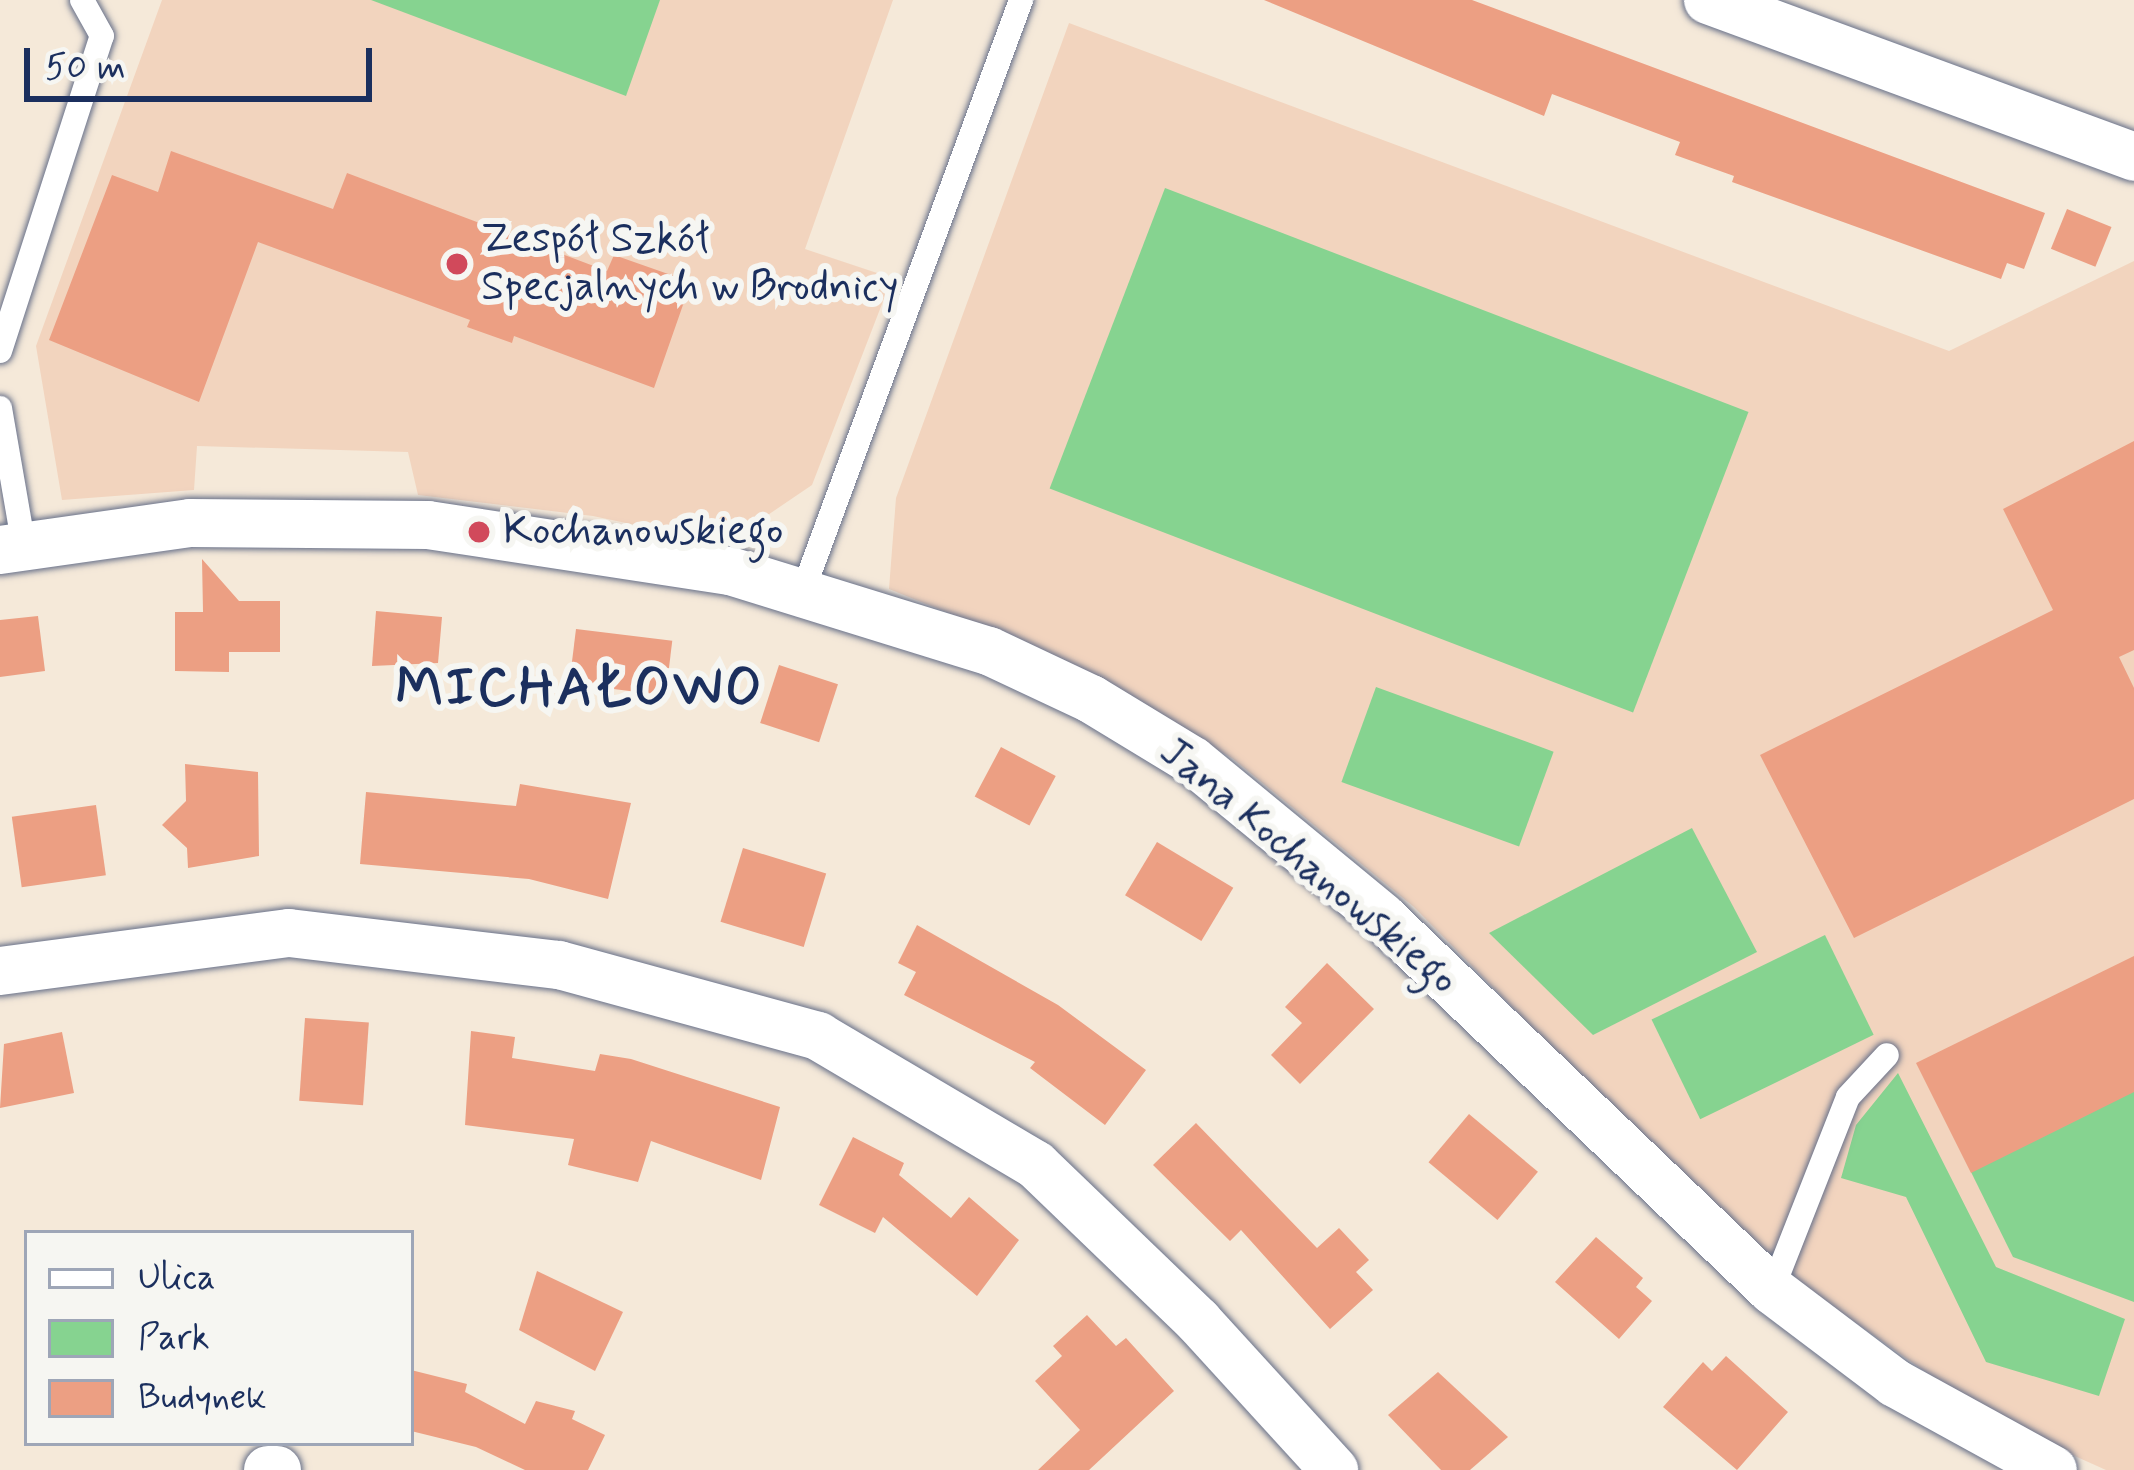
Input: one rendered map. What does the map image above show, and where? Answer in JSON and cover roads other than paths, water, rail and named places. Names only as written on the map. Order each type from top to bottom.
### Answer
[{"type":"street","points":[[1708,0],[2134,157]]},
{"type":"street","name":"Jana Kochanowskiego","points":[[12,548],[190,523],[428,525],[803,588],[989,651],[1091,699],[1193,761],[1382,917],[1772,1290],[1895,1383],[2053,1470]]},
{"type":"street","points":[[0,971],[290,933],[559,965],[818,1036],[1036,1166],[1198,1321],[1334,1470]]},
{"type":"lane","points":[[0,351],[102,36],[82,0]]},
{"type":"lane","points":[[803,588],[1021,0]]},
{"type":"lane","points":[[0,408],[12,548]]},
{"type":"lane","points":[[1772,1290],[1848,1096],[1888,1054]]},
{"type":"place","name":"Zespół Szkół Specjalnych w Brodnicy","points":[[457,264]]},
{"type":"place","name":"Kochanowskiego","points":[[479,532]]},
{"type":"district","name":"MICHAŁOWO","points":[[580,690]]}]
